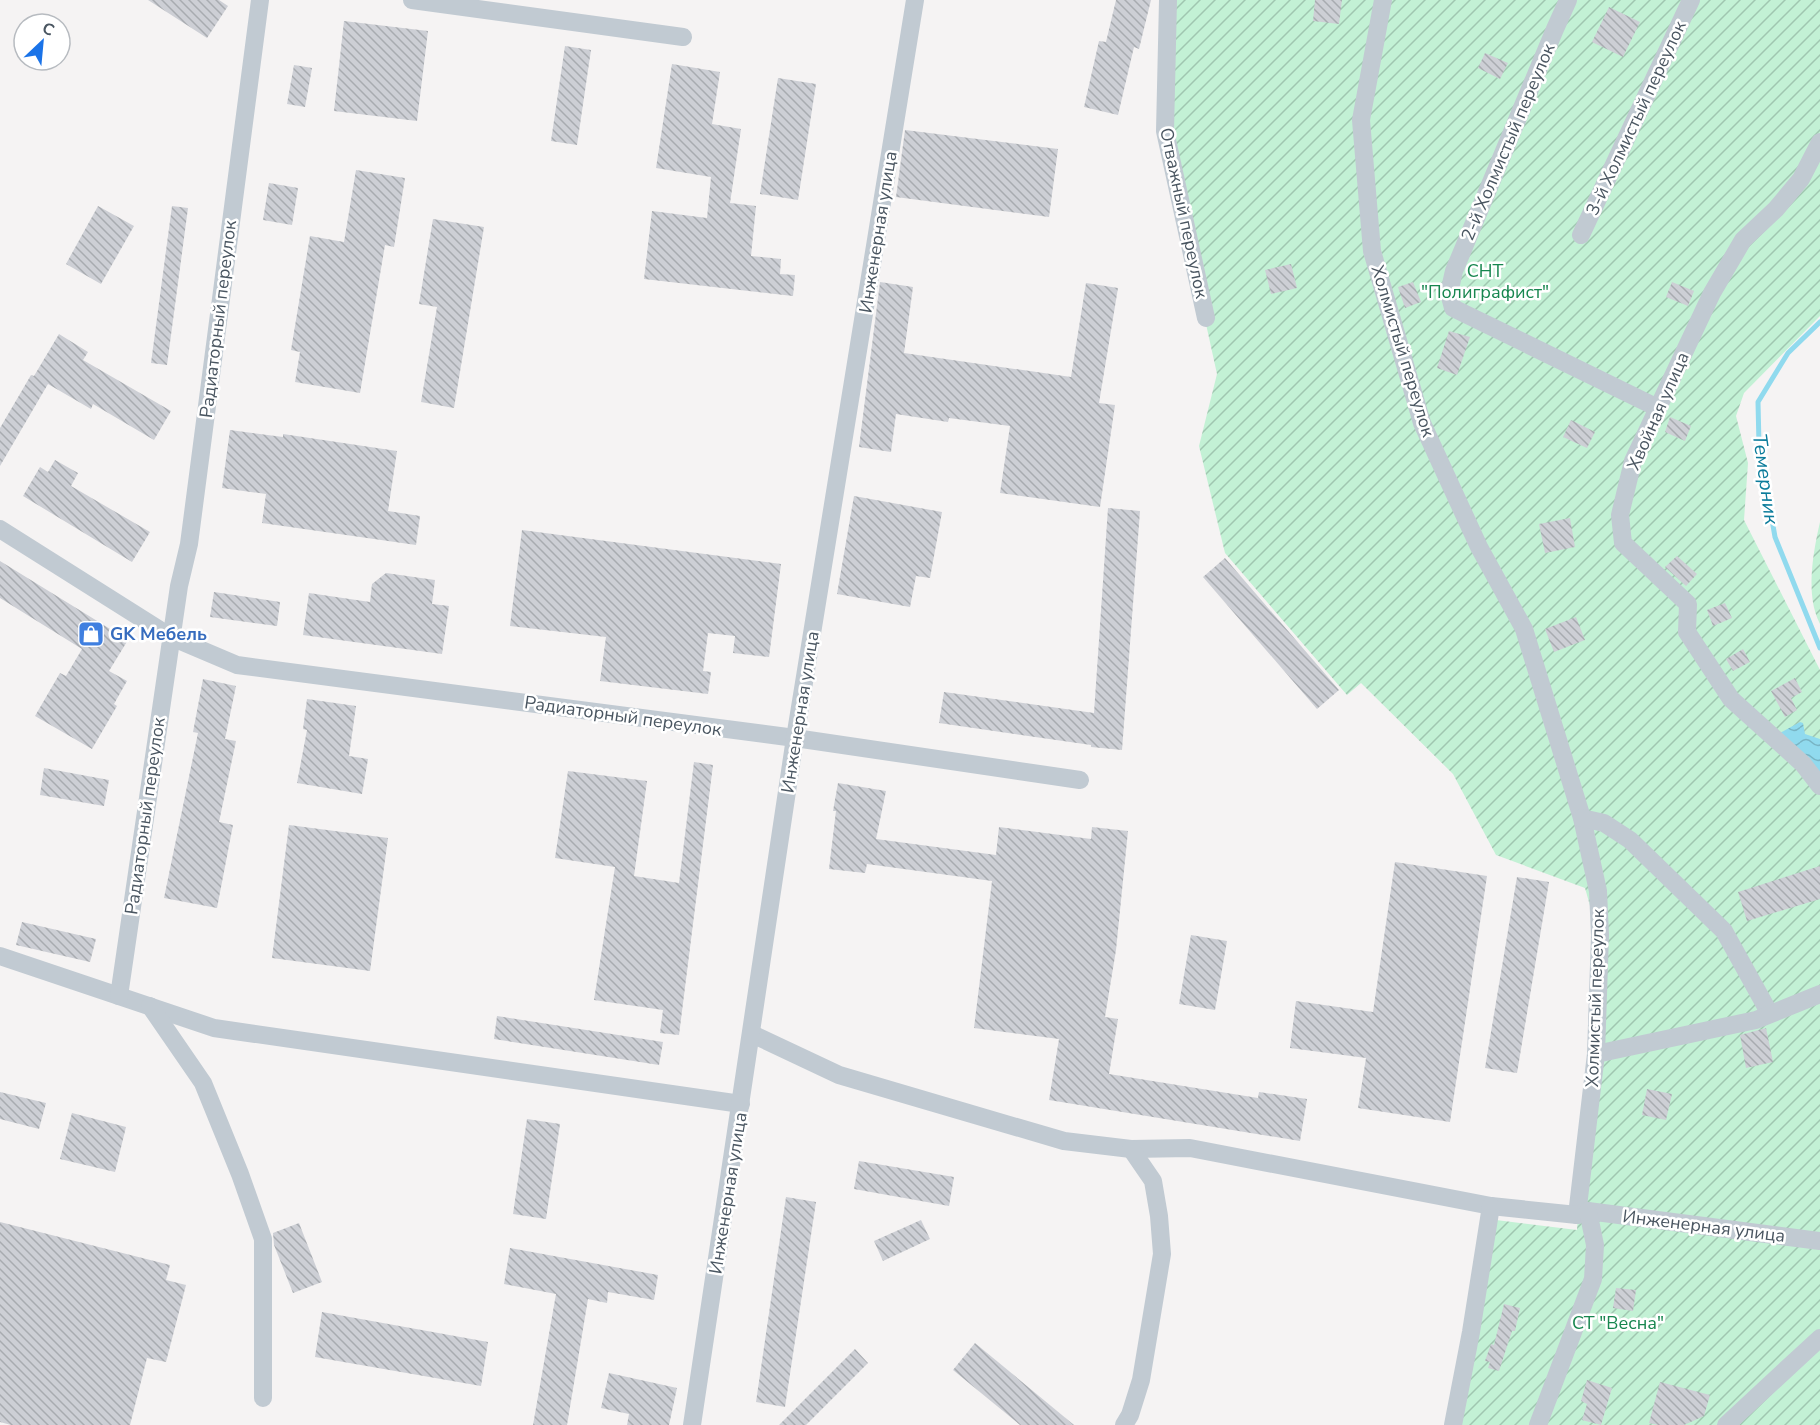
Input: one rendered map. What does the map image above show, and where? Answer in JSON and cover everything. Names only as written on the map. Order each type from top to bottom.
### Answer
[{"type":"street","name":"Радиаторный переулок","points":[[119,996],[178,586],[189,544],[260,0]]},
{"type":"street","points":[[412,0],[683,37]]},
{"type":"street","name":"Инженерная улица","points":[[692,1425],[795,738],[915,0]]},
{"type":"street","name":"Отважный переулок","points":[[1168,0],[1164,131],[1206,318]]},
{"type":"street","name":"Холмистый переулок","points":[[1383,0],[1361,120],[1372,251],[1422,423],[1479,547],[1524,629],[1582,818],[1598,891],[1600,934],[1596,1054],[1582,1213]]},
{"type":"street","name":"2-й Холмистый переулок","points":[[1568,0],[1459,260],[1449,293],[1454,309],[1658,408]]},
{"type":"street","name":"3-й Холмистый переулок","points":[[1581,235],[1691,0]]},
{"type":"street","name":"Хвойная улица","points":[[1820,142],[1800,179],[1776,208],[1743,240],[1712,292],[1633,461],[1620,515],[1623,543],[1688,604],[1687,632],[1731,699],[1803,764],[1820,786]]},
{"type":"street","name":"Радиаторный переулок","points":[[0,529],[171,637],[237,665],[795,738],[1080,780]]},
{"type":"street","points":[[1582,818],[1604,823],[1630,840],[1724,930],[1770,1014]]},
{"type":"street","points":[[0,956],[214,1028],[741,1104]]},
{"type":"street","points":[[1596,1054],[1755,1020],[1820,994]]},
{"type":"street","points":[[150,1006],[203,1083],[240,1174],[263,1239],[263,1398]]},
{"type":"street","name":"Инженерная улица","points":[[752,1034],[839,1075],[1064,1141],[1131,1149],[1190,1148],[1491,1206],[1582,1213],[1820,1241]]},
{"type":"street","points":[[1124,1425],[1141,1380],[1162,1254],[1160,1216],[1153,1181],[1131,1149]]},
{"type":"street","points":[[1453,1425],[1471,1332],[1491,1206]]},
{"type":"street","points":[[1538,1425],[1593,1279],[1595,1245],[1582,1213]]},
{"type":"street","points":[[1726,1425],[1820,1338]]},
{"type":"green space","name":"СНТ \"Полиграфист\"","points":[[1165,0],[1820,0],[1820,316],[1744,393],[1736,416],[1748,463],[1744,520],[1820,670],[1820,1425],[1455,1425],[1488,1219],[1577,1230],[1596,927],[1585,888],[1496,855],[1453,774],[1361,683],[1347,695],[1225,553],[1199,446],[1217,374],[1162,124]]},
{"type":"green space","points":[[1820,522],[1820,624],[1815,613],[1812,574]]},
{"type":"water","points":[[1800,722],[1803,723],[1805,734],[1820,739],[1820,771],[1814,771],[1780,733]]},
{"type":"building","points":[[148,0],[219,0],[228,6],[207,38]]},
{"type":"building","points":[[1116,0],[1151,0],[1139,49],[1134,47],[1118,115],[1084,107],[1099,41],[1106,42]]},
{"type":"building","points":[[1315,0],[1342,0],[1339,24],[1313,21]]},
{"type":"building","points":[[1609,7],[1640,22],[1623,57],[1592,42]]},
{"type":"building","points":[[344,21],[428,31],[417,121],[334,111]]},
{"type":"building","points":[[565,46],[591,50],[577,145],[551,141]]},
{"type":"building","points":[[1485,53],[1508,63],[1500,79],[1478,68]]},
{"type":"building","points":[[672,64],[720,72],[712,124],[741,129],[730,203],[756,206],[751,256],[781,259],[780,274],[795,275],[793,296],[644,279],[652,211],[707,218],[711,177],[656,168]]},
{"type":"building","points":[[294,65],[312,68],[305,107],[287,104]]},
{"type":"building","points":[[778,78],[816,84],[798,200],[760,194]]},
{"type":"building","points":[[905,130],[1058,149],[1049,217],[896,197]]},
{"type":"building","points":[[356,170],[405,178],[394,247],[385,245],[360,393],[295,382],[300,352],[291,350],[310,236],[344,242]]},
{"type":"building","points":[[269,183],[298,188],[292,225],[263,220]]},
{"type":"building","points":[[98,206],[134,226],[101,284],[66,264]]},
{"type":"building","points":[[172,206],[188,208],[167,365],[151,363]]},
{"type":"building","points":[[433,219],[484,227],[454,408],[421,402],[437,307],[419,304]]},
{"type":"building","points":[[1291,264],[1297,288],[1271,294],[1265,270]]},
{"type":"building","points":[[880,282],[913,287],[904,353],[1071,377],[1086,283],[1118,288],[1099,403],[1115,405],[1100,507],[1000,493],[1010,426],[949,418],[948,422],[896,414],[891,452],[859,447]]},
{"type":"building","points":[[1413,282],[1421,302],[1405,308],[1398,287]]},
{"type":"building","points":[[1672,282],[1694,291],[1688,306],[1666,297]]},
{"type":"building","points":[[1449,331],[1470,337],[1457,375],[1437,368]]},
{"type":"building","points":[[59,334],[88,352],[83,360],[171,411],[154,440],[93,404],[91,409],[48,384],[0,466],[0,428],[31,375],[34,376]]},
{"type":"building","points":[[1670,417],[1691,426],[1685,441],[1665,432]]},
{"type":"building","points":[[1571,420],[1595,432],[1587,448],[1563,437]]},
{"type":"building","points":[[230,430],[283,437],[283,434],[397,451],[388,511],[420,516],[416,545],[262,523],[266,494],[222,488]]},
{"type":"building","points":[[55,460],[78,473],[71,486],[150,532],[132,562],[23,496],[40,467],[48,472]]},
{"type":"building","points":[[854,496],[942,512],[930,578],[916,576],[910,607],[837,594]]},
{"type":"building","points":[[1108,508],[1140,511],[1122,750],[939,723],[944,692],[1094,713]]},
{"type":"building","points":[[1570,518],[1575,547],[1545,553],[1539,524]]},
{"type":"building","points":[[522,530],[781,564],[769,657],[733,653],[735,636],[708,633],[703,671],[711,672],[708,694],[600,681],[606,637],[510,626]]},
{"type":"building","points":[[1677,556],[1697,574],[1686,586],[1665,567]]},
{"type":"building","points":[[1225,558],[1339,690],[1317,709],[1203,577]]},
{"type":"building","points":[[0,561],[128,640],[109,671],[127,681],[114,704],[117,706],[92,749],[35,716],[60,673],[66,676],[82,649],[0,598]]},
{"type":"building","points":[[386,573],[435,580],[432,604],[449,606],[442,654],[303,635],[309,593],[370,602],[372,584]]},
{"type":"building","points":[[214,592],[280,602],[277,626],[210,617]]},
{"type":"building","points":[[1725,603],[1732,618],[1713,626],[1707,610]]},
{"type":"building","points":[[1576,617],[1585,640],[1554,652],[1545,629]]},
{"type":"building","points":[[1743,649],[1750,662],[1733,671],[1726,659]]},
{"type":"building","points":[[1795,678],[1802,692],[1791,698],[1797,710],[1785,717],[1771,691]]},
{"type":"building","points":[[203,679],[236,686],[225,739],[236,741],[219,822],[233,825],[217,908],[164,898],[198,733],[193,732]]},
{"type":"building","points":[[307,699],[356,706],[349,756],[368,759],[362,794],[297,783],[307,730],[303,729]]},
{"type":"building","points":[[694,762],[713,765],[679,1035],[660,1033],[663,1010],[594,1000],[615,867],[555,858],[568,771],[647,781],[634,876],[679,883]]},
{"type":"building","points":[[44,768],[109,780],[104,806],[40,795]]},
{"type":"building","points":[[838,783],[886,791],[876,839],[996,855],[999,827],[1091,839],[1092,827],[1128,831],[1116,950],[1105,1017],[1118,1019],[1109,1074],[1258,1098],[1259,1092],[1307,1099],[1300,1141],[1049,1100],[1059,1039],[974,1028],[992,881],[867,864],[865,873],[829,869],[836,811],[833,811]]},
{"type":"building","points":[[289,825],[388,838],[370,971],[272,958]]},
{"type":"building","points":[[1395,862],[1487,876],[1450,1122],[1358,1108],[1366,1058],[1290,1048],[1296,1001],[1373,1012]]},
{"type":"building","points":[[1820,866],[1820,899],[1747,921],[1738,892]]},
{"type":"building","points":[[1517,877],[1549,882],[1517,1073],[1485,1068]]},
{"type":"building","points":[[22,922],[96,939],[90,962],[16,945]]},
{"type":"building","points":[[1191,935],[1227,941],[1215,1010],[1179,1004]]},
{"type":"building","points":[[497,1016],[663,1042],[659,1065],[494,1039]]},
{"type":"building","points":[[1766,1028],[1773,1062],[1746,1068],[1740,1035]]},
{"type":"building","points":[[1647,1089],[1672,1094],[1666,1120],[1642,1115]]},
{"type":"building","points":[[0,1092],[46,1103],[39,1129],[0,1119]]},
{"type":"building","points":[[72,1113],[126,1127],[115,1172],[60,1159]]},
{"type":"building","points":[[527,1119],[560,1124],[546,1219],[513,1214]]},
{"type":"building","points":[[859,1161],[954,1177],[949,1206],[854,1189]]},
{"type":"building","points":[[786,1197],[816,1202],[785,1407],[756,1402]]},
{"type":"building","points":[[921,1220],[930,1239],[883,1261],[874,1241]]},
{"type":"building","points":[[0,1222],[170,1265],[166,1280],[186,1285],[166,1362],[147,1358],[130,1425],[11,1425],[0,1422]]},
{"type":"building","points":[[299,1223],[322,1282],[293,1293],[274,1245],[273,1233]]},
{"type":"building","points":[[510,1248],[658,1275],[654,1300],[608,1292],[607,1303],[588,1299],[567,1425],[533,1425],[556,1294],[504,1284]]},
{"type":"building","points":[[1616,1288],[1636,1290],[1633,1311],[1613,1308]]},
{"type":"building","points":[[1504,1304],[1520,1308],[1515,1331],[1512,1331],[1499,1371],[1488,1368],[1490,1362],[1485,1361],[1491,1344],[1494,1345]]},
{"type":"building","points":[[322,1312],[488,1342],[481,1386],[315,1357]]},
{"type":"building","points":[[975,1343],[1074,1425],[1020,1425],[953,1370]]},
{"type":"building","points":[[855,1349],[868,1363],[806,1425],[779,1425]]},
{"type":"building","points":[[609,1373],[677,1388],[669,1425],[627,1425],[629,1414],[601,1408]]},
{"type":"building","points":[[1587,1380],[1612,1388],[1601,1425],[1582,1420],[1587,1404],[1581,1401]]},
{"type":"building","points":[[1660,1382],[1710,1395],[1704,1416],[1684,1425],[1649,1423]]},
{"type":"waterway","name":"Темерник","points":[[1820,322],[1788,353],[1758,402],[1759,445],[1775,537],[1820,648]]},
{"type":"place","name":"GK Мебель","points":[[91,634]]},
{"type":"park label","name":"СТ \"Весна\"","points":[[1618,1323]]}]
